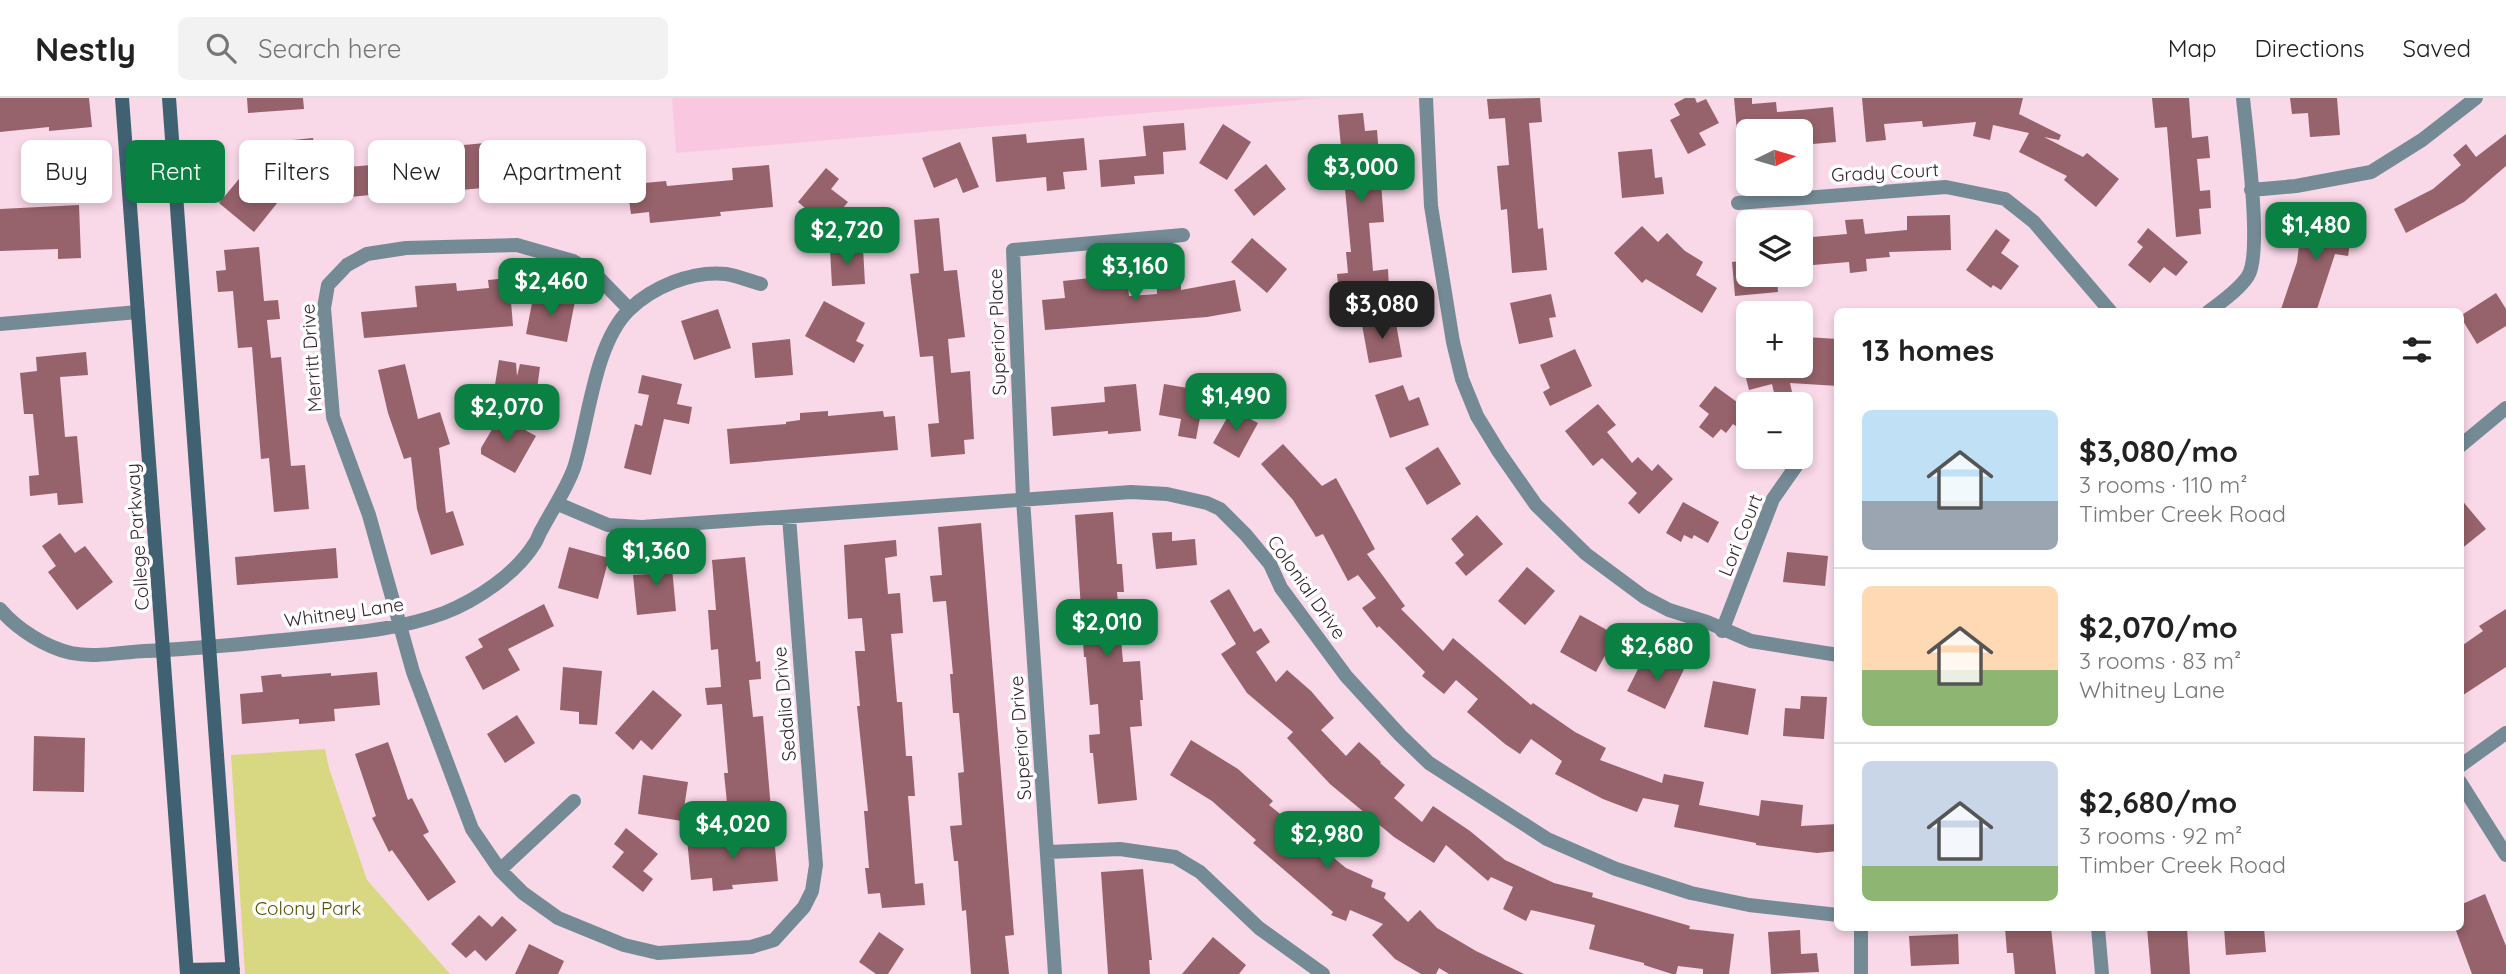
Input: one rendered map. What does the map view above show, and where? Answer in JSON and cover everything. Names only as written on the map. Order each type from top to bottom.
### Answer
[{"type":"main road","name":"College Parkway","points":[[122,98],[187,972]]},
{"type":"main road","points":[[169,98],[233,972],[187,972]]},
{"type":"street","points":[[1426,98],[1432,206],[1453,342],[1462,379],[1477,416],[1536,505],[1586,554],[1644,597],[1669,610],[1707,622],[1751,641],[1834,654]]},
{"type":"street","points":[[2213,308],[2249,274],[2253,251],[2254,223],[2243,98]]},
{"type":"street","points":[[2251,190],[2296,187],[2371,172],[2422,140],[2476,98]]},
{"type":"street","name":"Grady Court","points":[[1738,203],[1877,190],[1946,187],[2005,199],[2034,222],[2108,308]]},
{"type":"street","name":"Superior Place","points":[[1023,499],[1013,250],[1183,234]]},
{"type":"street","name":"Merritt Drive","points":[[400,627],[369,515],[333,417],[324,308],[328,285],[347,265],[367,254],[406,248],[517,246],[573,261],[596,274],[629,309]]},
{"type":"street","name":"Whitney Lane","points":[[0,609],[17,627],[71,653],[102,654],[211,648],[400,627],[444,613],[473,600],[503,579],[534,544],[558,504],[573,469],[603,355],[612,331],[629,309],[652,292],[673,282],[695,277],[723,274],[761,284]]},
{"type":"street","points":[[0,324],[138,312]]},
{"type":"street","points":[[2464,443],[2506,408]]},
{"type":"street","name":"Lori Court","points":[[1723,631],[1773,499],[1794,469]]},
{"type":"street","name":"Colonial Drive","points":[[558,504],[608,525],[642,527],[1131,492],[1167,494],[1213,506],[1246,535],[1270,564],[1281,588],[1346,676],[1399,735],[1429,763],[1548,839],[1616,869],[1691,893],[1749,905],[1834,915]]},
{"type":"street","name":"Superior Drive","points":[[1023,499],[1055,974]]},
{"type":"street","name":"Sedalia Drive","points":[[400,627],[412,672],[472,829],[500,870],[523,893],[558,918],[624,945],[658,953],[751,947],[774,940],[804,907],[812,891],[816,865],[789,517]]},
{"type":"street","points":[[2464,763],[2506,733]]},
{"type":"street","points":[[2464,788],[2506,855]]},
{"type":"street","points":[[500,870],[574,801]]},
{"type":"street","points":[[1048,852],[1120,849],[1175,857],[1200,872],[1259,928],[1323,974]]},
{"type":"street","points":[[1861,931],[1861,974]]},
{"type":"street","points":[[2098,931],[2102,974]]},
{"type":"shaded area","points":[[672,98],[1322,98],[676,153]]},
{"type":"green space","name":"Colony Park","points":[[325,749],[367,880],[450,974],[245,974],[231,755]]},
{"type":"building","points":[[0,98],[89,98],[92,127],[49,131],[49,127],[0,132]]},
{"type":"building","points":[[247,98],[303,98],[304,109],[248,113]]},
{"type":"building","points":[[1540,98],[1542,122],[1529,123],[1538,229],[1543,228],[1547,270],[1512,273],[1507,209],[1501,210],[1497,166],[1509,165],[1505,118],[1489,119],[1487,99]]},
{"type":"building","points":[[1685,98],[1695,98],[1697,103],[1706,99],[1719,123],[1699,133],[1706,145],[1688,154],[1670,120],[1680,115],[1674,104]]},
{"type":"building","points":[[1734,98],[1752,98],[1752,104],[1776,102],[1777,112],[1833,107],[1836,142],[1813,144],[1813,119],[1736,120]]},
{"type":"building","points":[[1862,98],[2023,98],[2019,114],[2061,135],[2059,140],[2044,137],[2083,157],[2087,153],[2119,179],[2096,207],[2064,180],[2067,176],[2019,152],[2029,133],[1993,125],[1990,140],[1973,136],[1976,122],[1923,127],[1922,121],[1884,124],[1886,140],[1866,142]]},
{"type":"building","points":[[2152,98],[2189,98],[2192,138],[2208,136],[2210,158],[2197,159],[2200,191],[2210,190],[2211,208],[2199,209],[2201,234],[2176,237],[2167,127],[2155,128]]},
{"type":"building","points":[[2290,98],[2337,98],[2340,135],[2310,137],[2308,113],[2292,114]]},
{"type":"building","points":[[1363,113],[1365,131],[1377,130],[1384,222],[1369,223],[1373,271],[1388,269],[1389,289],[1339,294],[1337,274],[1348,273],[1346,252],[1351,252],[1338,115]]},
{"type":"building","points":[[1184,123],[1186,150],[1163,152],[1164,174],[1134,176],[1135,184],[1101,187],[1099,160],[1146,156],[1143,126]]},
{"type":"building","points":[[1223,124],[1251,142],[1227,180],[1199,163]]},
{"type":"building","points":[[1026,134],[1027,143],[1084,138],[1087,170],[1063,172],[1065,189],[1047,191],[1046,177],[996,182],[992,137]]},
{"type":"building","points":[[2506,134],[2506,166],[2464,202],[2406,233],[2394,209],[2433,189],[2461,165],[2453,155],[2466,144],[2476,157]]},
{"type":"building","points":[[960,142],[979,187],[963,193],[957,178],[934,188],[922,158]]},
{"type":"building","points":[[479,144],[479,188],[465,190],[465,145]]},
{"type":"building","points":[[1652,149],[1655,178],[1662,177],[1664,194],[1622,198],[1618,152]]},
{"type":"building","points":[[1266,164],[1286,189],[1254,216],[1234,190]]},
{"type":"building","points":[[368,165],[368,195],[354,197],[354,166]]},
{"type":"building","points":[[769,165],[773,207],[720,212],[721,216],[650,223],[649,212],[631,214],[629,203],[646,203],[646,183],[666,181],[667,186],[733,180],[732,168]]},
{"type":"building","points":[[826,168],[839,179],[831,189],[848,202],[820,235],[806,223],[812,214],[798,202]]},
{"type":"building","points":[[239,179],[239,203],[277,203],[254,232],[219,203],[225,203],[225,196]]},
{"type":"building","points":[[79,205],[81,258],[58,259],[58,249],[0,251],[0,209]]},
{"type":"building","points":[[2319,211],[2343,215],[2342,223],[2353,225],[2348,256],[2335,254],[2317,308],[2281,308],[2297,262],[2301,229],[2316,231]]},
{"type":"building","points":[[1950,215],[1951,250],[1889,252],[1890,257],[1866,259],[1867,271],[1850,273],[1849,262],[1813,265],[1813,237],[1847,234],[1845,220],[1863,219],[1865,234],[1907,230],[1907,216]]},
{"type":"building","points":[[939,218],[944,271],[957,270],[965,337],[948,339],[951,373],[970,371],[974,439],[964,440],[965,454],[931,457],[928,424],[939,423],[933,356],[920,357],[910,274],[919,273],[914,220]]},
{"type":"building","points":[[1642,226],[1658,242],[1667,233],[1685,251],[1703,262],[1696,275],[1717,288],[1702,313],[1646,279],[1642,283],[1614,253]]},
{"type":"building","points":[[2148,228],[2188,262],[2176,276],[2164,267],[2150,283],[2128,265],[2143,247],[2137,242]]},
{"type":"building","points":[[1996,229],[2010,240],[2001,253],[2019,266],[2001,290],[1993,285],[1991,288],[1966,270]]},
{"type":"building","points":[[1252,238],[1287,269],[1267,293],[1231,262]]},
{"type":"building","points":[[259,247],[264,301],[278,300],[280,319],[267,320],[271,358],[281,357],[291,466],[305,465],[309,509],[274,512],[269,458],[261,459],[252,347],[238,348],[233,291],[218,292],[216,271],[226,270],[224,250]]},
{"type":"building","points":[[863,248],[865,284],[832,286],[830,249]]},
{"type":"building","points":[[1732,262],[1736,262],[1736,287],[1778,287],[1778,292],[1735,296]]},
{"type":"building","points":[[1127,274],[1129,296],[1157,294],[1157,286],[1181,284],[1181,290],[1235,280],[1241,311],[1207,317],[1045,330],[1042,300],[1065,298],[1063,281]]},
{"type":"building","points":[[509,278],[513,326],[364,338],[361,312],[417,307],[415,286],[456,283],[457,291],[489,288],[488,280]]},
{"type":"building","points":[[534,293],[575,301],[567,342],[526,334]]},
{"type":"building","points":[[2496,293],[2506,309],[2506,326],[2477,344],[2464,323],[2464,313]]},
{"type":"building","points":[[1551,294],[1556,317],[1549,318],[1553,337],[1519,344],[1510,303]]},
{"type":"building","points":[[824,301],[865,323],[856,341],[864,345],[854,363],[805,336]]},
{"type":"building","points":[[718,309],[731,348],[694,360],[681,321]]},
{"type":"building","points":[[1395,318],[1402,357],[1369,363],[1362,325]]},
{"type":"building","points":[[1813,337],[1834,339],[1834,386],[1790,383],[1792,392],[1774,392],[1772,384],[1749,390],[1746,378],[1813,378]]},
{"type":"building","points":[[790,339],[793,375],[755,378],[752,343]]},
{"type":"building","points":[[1575,349],[1592,386],[1550,406],[1543,392],[1550,388],[1540,365]]},
{"type":"building","points":[[86,352],[88,375],[60,377],[65,437],[77,436],[83,503],[58,505],[57,493],[30,496],[29,476],[39,475],[33,414],[24,414],[20,373],[37,371],[36,357]]},
{"type":"building","points":[[499,360],[516,363],[517,376],[520,364],[540,367],[537,389],[545,391],[542,411],[492,403]]},
{"type":"building","points":[[405,364],[418,419],[440,412],[450,444],[439,448],[446,513],[453,511],[464,545],[431,555],[417,509],[411,457],[404,459],[388,413],[378,370]]},
{"type":"building","points":[[642,375],[682,384],[677,404],[692,407],[689,424],[664,419],[651,475],[624,468],[635,424],[642,426],[649,395],[638,393]]},
{"type":"building","points":[[1136,384],[1141,431],[1053,436],[1051,407],[1105,402],[1104,387]]},
{"type":"building","points":[[1164,384],[1205,391],[1196,439],[1178,436],[1181,419],[1159,415]]},
{"type":"building","points":[[1403,385],[1409,401],[1419,397],[1429,425],[1390,438],[1375,395]]},
{"type":"building","points":[[1715,386],[1736,401],[1736,426],[1733,424],[1726,433],[1721,429],[1713,438],[1699,427],[1709,414],[1699,406]]},
{"type":"building","points":[[1598,404],[1616,425],[1607,432],[1632,463],[1638,457],[1652,471],[1658,464],[1673,479],[1639,514],[1628,503],[1637,493],[1602,458],[1593,466],[1565,431]]},
{"type":"building","points":[[1232,409],[1258,423],[1239,458],[1213,443]]},
{"type":"building","points":[[828,411],[828,416],[883,411],[884,417],[895,416],[898,450],[730,464],[727,429],[786,424],[800,420],[800,413]]},
{"type":"building","points":[[500,416],[536,436],[515,473],[481,454],[481,448]]},
{"type":"building","points":[[1283,444],[1322,486],[1336,478],[1375,549],[1367,554],[1405,606],[1401,609],[1443,651],[1453,638],[1531,705],[1533,703],[1575,732],[1606,748],[1600,760],[1662,783],[1664,774],[1704,782],[1699,805],[1759,816],[1761,800],[1803,805],[1801,826],[1834,824],[1834,851],[1817,853],[1756,845],[1674,827],[1679,805],[1643,798],[1637,812],[1603,799],[1555,774],[1562,761],[1531,739],[1520,754],[1505,744],[1467,712],[1478,699],[1456,680],[1444,694],[1422,676],[1425,672],[1379,626],[1377,628],[1362,608],[1376,598],[1358,575],[1348,581],[1323,534],[1316,537],[1293,500],[1261,464]]},
{"type":"building","points":[[1438,447],[1461,484],[1427,505],[1405,468]]},
{"type":"building","points":[[1683,502],[1719,522],[1708,543],[1694,535],[1692,539],[1684,535],[1681,542],[1666,533]]},
{"type":"building","points":[[2464,503],[2486,529],[2464,547]]},
{"type":"building","points":[[1113,512],[1117,564],[1122,564],[1124,592],[1117,592],[1123,662],[1140,661],[1142,726],[1130,727],[1137,800],[1098,804],[1089,735],[1100,734],[1098,704],[1090,705],[1084,657],[1075,515]]},
{"type":"building","points":[[1477,515],[1503,544],[1466,576],[1455,563],[1464,555],[1451,539]]},
{"type":"building","points":[[981,523],[1014,935],[1005,936],[1009,974],[971,974],[966,910],[962,911],[958,861],[954,861],[950,826],[962,825],[958,773],[964,772],[959,713],[953,713],[950,674],[953,674],[946,601],[933,602],[930,576],[942,575],[938,527]]},
{"type":"building","points":[[1172,532],[1172,541],[1195,539],[1197,565],[1156,569],[1152,533]]},
{"type":"building","points":[[60,533],[75,553],[85,546],[113,582],[77,610],[48,572],[56,566],[42,546]]},
{"type":"building","points":[[896,540],[897,556],[885,558],[888,594],[900,593],[903,633],[891,634],[897,702],[902,702],[906,756],[912,756],[915,796],[908,796],[915,884],[923,883],[925,905],[882,908],[880,893],[868,894],[865,868],[869,868],[864,811],[868,811],[857,706],[860,706],[855,651],[865,651],[862,618],[848,619],[844,545]]},
{"type":"building","points":[[569,547],[609,558],[598,599],[558,588]]},
{"type":"building","points":[[336,548],[338,578],[237,585],[235,557]]},
{"type":"building","points":[[1787,552],[1828,556],[1825,586],[1783,582]]},
{"type":"building","points":[[671,557],[676,611],[637,615],[633,575],[651,574],[649,559]]},
{"type":"building","points":[[745,557],[756,662],[760,661],[761,679],[749,680],[753,717],[763,716],[771,809],[728,813],[724,773],[728,773],[722,704],[707,705],[705,688],[721,687],[718,649],[711,650],[708,610],[716,610],[712,560]]},
{"type":"building","points":[[1527,567],[1555,591],[1525,625],[1498,601]]},
{"type":"building","points":[[1229,589],[1254,632],[1261,628],[1270,642],[1256,652],[1276,682],[1287,670],[1311,691],[1334,718],[1321,730],[1346,756],[1359,742],[1381,762],[1405,785],[1394,798],[1422,822],[1433,806],[1470,831],[1505,860],[1554,883],[1593,893],[1592,897],[1690,926],[1689,929],[1734,934],[1729,974],[1703,974],[1703,969],[1678,966],[1676,974],[1672,974],[1644,963],[1589,949],[1595,925],[1531,910],[1526,921],[1503,909],[1513,887],[1491,877],[1488,881],[1446,845],[1434,863],[1394,837],[1330,784],[1287,738],[1293,732],[1247,693],[1221,654],[1236,644],[1210,601]]},
{"type":"building","points":[[544,604],[554,626],[508,649],[520,670],[483,690],[465,657],[483,647],[478,639]]},
{"type":"building","points":[[2506,609],[2506,667],[2464,694],[2464,644],[2483,631],[2479,626]]},
{"type":"building","points":[[1580,615],[1616,635],[1596,672],[1560,652]]},
{"type":"building","points":[[1668,659],[1685,667],[1665,709],[1627,691],[1641,663],[1661,673]]},
{"type":"building","points":[[563,667],[602,671],[597,725],[579,724],[579,712],[560,710]]},
{"type":"building","points":[[377,672],[380,705],[334,709],[335,721],[299,724],[299,719],[242,724],[240,694],[263,692],[261,676],[331,673],[331,676]]},
{"type":"building","points":[[1713,681],[1756,689],[1748,735],[1704,727]]},
{"type":"building","points":[[653,690],[682,715],[652,750],[641,740],[633,750],[615,733]]},
{"type":"building","points":[[1801,696],[1827,697],[1824,739],[1783,736],[1785,708],[1800,709]]},
{"type":"building","points":[[517,715],[535,743],[505,763],[487,734]]},
{"type":"building","points":[[34,736],[85,738],[84,792],[33,791]]},
{"type":"building","points":[[1191,740],[1238,769],[1273,801],[1269,805],[1346,868],[1373,880],[1371,887],[1386,893],[1384,898],[1408,922],[1420,910],[1437,928],[1476,951],[1524,974],[1449,974],[1439,968],[1436,974],[1421,974],[1395,959],[1372,935],[1383,924],[1350,910],[1346,921],[1331,915],[1333,912],[1253,843],[1256,840],[1212,801],[1170,775]]},
{"type":"building","points":[[388,742],[408,800],[412,798],[429,832],[423,835],[456,882],[428,901],[392,850],[389,852],[372,818],[376,816],[355,754]]},
{"type":"building","points":[[643,775],[688,782],[682,821],[638,814]]},
{"type":"building","points":[[626,828],[658,854],[643,871],[653,879],[643,892],[612,867],[624,852],[614,844]]},
{"type":"building","points":[[774,836],[778,881],[732,885],[733,889],[713,891],[712,878],[691,880],[687,839],[709,837],[710,842]]},
{"type":"building","points":[[1143,869],[1152,960],[1149,960],[1150,974],[1108,974],[1101,872]]},
{"type":"building","points":[[2485,894],[2506,946],[2506,974],[2472,974],[2456,931],[2464,931],[2464,903]]},
{"type":"building","points":[[479,915],[492,927],[502,916],[517,930],[486,961],[475,950],[466,958],[451,944]]},
{"type":"building","points":[[1800,930],[1801,954],[1817,953],[1819,972],[1771,974],[1768,932]]},
{"type":"building","points":[[2005,931],[2051,931],[2056,974],[2015,974],[2013,953],[2007,953]]},
{"type":"building","points":[[2147,931],[2187,931],[2190,974],[2151,974]]},
{"type":"building","points":[[2224,931],[2264,931],[2266,952],[2226,955]]},
{"type":"building","points":[[879,932],[904,949],[888,974],[876,974],[859,962]]},
{"type":"building","points":[[1958,934],[1959,964],[1911,966],[1909,936]]},
{"type":"building","points":[[1213,937],[1246,965],[1239,974],[1182,974]]},
{"type":"building","points":[[529,944],[564,961],[558,974],[515,974]]}]
